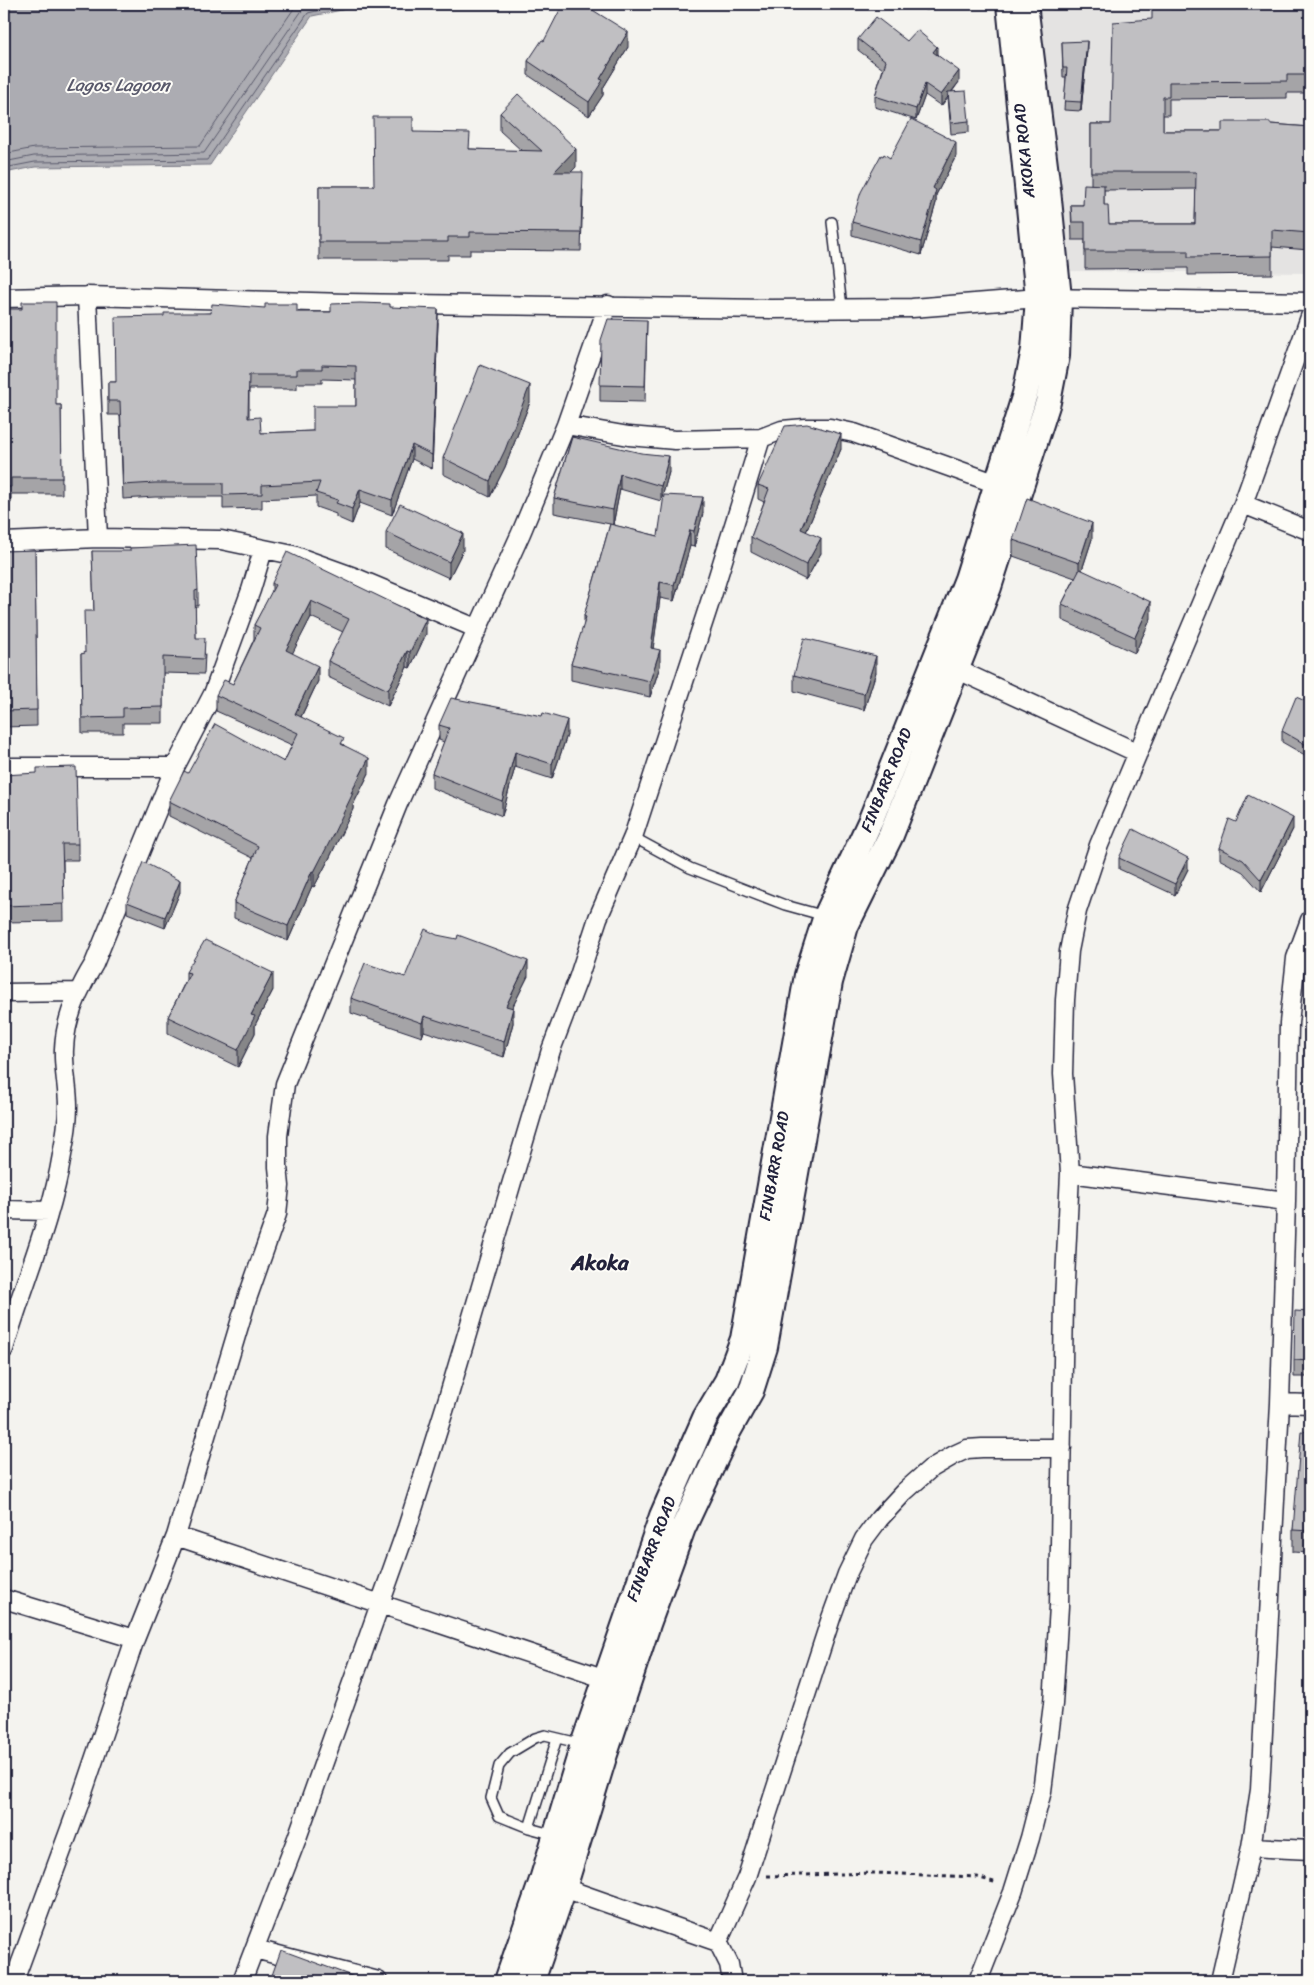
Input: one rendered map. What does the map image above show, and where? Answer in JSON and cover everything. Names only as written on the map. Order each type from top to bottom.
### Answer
[{"type":"main road","name":"AKOKA ROAD","points":[[1009,4],[1049,298]]},
{"type":"main road","points":[[1025,4],[1048,190],[1049,298]]},
{"type":"main road","name":"FINBARR ROAD","points":[[507,1981],[556,1835],[583,1744],[626,1614],[662,1516],[705,1418],[727,1381],[743,1339],[807,975],[826,916],[870,822],[968,579],[1026,394],[1034,350],[1049,298]]},
{"type":"main road","name":"FINBARR ROAD","points":[[532,1981],[564,1888],[605,1754],[648,1624],[683,1528],[728,1432],[751,1391],[766,1346],[830,982],[846,926],[891,835],[989,587],[1009,529],[1048,402],[1057,356],[1049,298]]},
{"type":"street","points":[[4,298],[87,296],[347,303],[608,305],[771,309],[912,308],[1049,298],[1310,302]]},
{"type":"street","points":[[87,296],[98,538]]},
{"type":"street","points":[[14,1981],[78,1807],[135,1639],[176,1536],[247,1298],[277,1214],[280,1186],[278,1136],[285,1084],[398,804],[521,533],[566,426],[608,305]]},
{"type":"street","points":[[978,1981],[1013,1892],[1030,1838],[1042,1791],[1053,1704],[1059,1606],[1064,1301],[1070,1172],[1063,1074],[1069,951],[1076,910],[1138,754],[1243,504],[1310,317]]},
{"type":"street","points":[[566,426],[629,436],[675,440],[761,438],[782,430],[830,428],[854,433],[963,474],[997,484]]},
{"type":"street","points":[[242,1981],[297,1838],[407,1528],[448,1398],[551,1050],[578,979],[598,918],[632,837],[710,602],[761,438]]},
{"type":"street","points":[[1243,504],[1310,531]]},
{"type":"street","points":[[4,542],[98,538],[221,540],[293,555],[354,577],[478,629]]},
{"type":"street","points":[[4,1349],[49,1211],[63,1154],[68,1106],[64,1078],[64,1048],[68,1020],[77,992],[94,964],[175,767],[213,694],[251,590],[263,550]]},
{"type":"street","points":[[956,669],[1138,754]]},
{"type":"street","points":[[4,767],[175,767]]},
{"type":"street","points":[[1220,1981],[1250,1847],[1260,1790],[1280,1403],[1286,1201],[1288,1023],[1296,958],[1310,920]]},
{"type":"street","points":[[4,993],[77,992]]},
{"type":"street","points":[[1070,1172],[1286,1201]]},
{"type":"street","points":[[4,1210],[49,1211]]},
{"type":"street","points":[[1280,1403],[1310,1404]]},
{"type":"street","points":[[718,1942],[747,1877],[831,1618],[847,1574],[864,1539],[879,1519],[904,1492],[930,1469],[967,1449],[1062,1448]]},
{"type":"street","points":[[176,1536],[606,1679]]},
{"type":"street","points":[[4,1599],[135,1639]]},
{"type":"street","points":[[1250,1847],[1310,1850]]},
{"type":"street","points":[[564,1888],[718,1942],[729,1964],[732,1981]]},
{"type":"street","points":[[255,1949],[378,1981]]},
{"type":"lane","points":[[832,222],[842,307]]},
{"type":"lane","points":[[632,837],[690,868],[786,905],[826,916]]},
{"type":"lane","points":[[556,1835],[529,1828],[499,1816],[491,1798],[499,1766],[510,1753],[535,1738],[545,1735],[583,1744]]},
{"type":"lane","points":[[529,1828],[557,1738]]},
{"type":"path","points":[[747,1877],[875,1873],[969,1877],[996,1883],[1013,1892]]},
{"type":"shaded area","points":[[1037,4],[1310,4],[1310,273],[1067,271]]},
{"type":"water","name":"Lagos Lagoon","points":[[4,4],[371,4],[312,16],[210,165],[35,167],[4,173]]},
{"type":"building","points":[[563,4],[583,4],[628,32],[600,79],[603,80],[589,102],[528,61],[542,40],[544,41]]},
{"type":"building","points":[[1152,4],[1170,4],[1170,9],[1204,9],[1204,4],[1234,4],[1234,8],[1265,8],[1265,4],[1310,4],[1310,75],[1287,75],[1287,81],[1169,82],[1169,97],[1163,97],[1163,131],[1222,131],[1222,122],[1270,122],[1270,124],[1310,127],[1310,233],[1272,230],[1272,256],[1188,257],[1188,251],[1085,251],[1085,222],[1072,222],[1071,205],[1083,205],[1084,184],[1104,185],[1104,205],[1108,205],[1109,224],[1195,224],[1196,172],[1091,172],[1091,124],[1111,124],[1113,22],[1152,19]]},
{"type":"building","points":[[876,17],[907,41],[917,30],[937,47],[933,52],[959,71],[941,95],[925,84],[916,109],[875,96],[886,61],[858,39]]},
{"type":"building","points":[[1087,41],[1081,102],[1064,101],[1067,68],[1063,68],[1062,42]]},
{"type":"building","points":[[966,91],[969,121],[951,123],[948,92]]},
{"type":"building","points":[[518,94],[576,149],[554,172],[583,172],[581,233],[470,232],[470,237],[448,237],[448,242],[319,242],[319,186],[374,186],[373,117],[413,117],[413,132],[470,133],[469,149],[542,151],[500,113]]},
{"type":"building","points":[[911,119],[956,142],[933,188],[936,190],[921,242],[852,222],[861,192],[881,155],[883,156],[884,154],[890,158]]},
{"type":"building","points":[[22,302],[56,302],[56,405],[61,405],[62,478],[11,478],[11,487],[4,487],[4,309],[22,309]]},
{"type":"building","points":[[212,304],[265,308],[265,304],[297,304],[297,312],[331,312],[331,304],[390,304],[390,307],[438,309],[432,455],[412,445],[392,500],[360,489],[352,509],[336,503],[338,500],[316,493],[320,482],[262,485],[262,494],[223,495],[223,483],[123,485],[120,401],[108,401],[108,382],[116,382],[115,317],[164,316],[164,313],[211,313]],"holes":[[[322,365],[356,366],[356,406],[313,406],[313,431],[261,433],[260,417],[248,418],[249,375],[297,375],[297,369],[322,369]]]},
{"type":"building","points":[[608,319],[647,320],[645,386],[600,385],[601,340]]},
{"type":"building","points":[[480,365],[530,385],[505,450],[490,481],[443,458]]},
{"type":"building","points":[[807,424],[841,434],[801,529],[821,538],[806,565],[751,537],[769,489],[758,485],[785,426]]},
{"type":"building","points":[[572,437],[641,453],[669,456],[661,486],[620,474],[613,510],[554,498]]},
{"type":"building","points":[[664,495],[703,497],[694,531],[690,530],[674,585],[660,582],[651,648],[660,650],[650,681],[571,664],[586,617],[584,616],[610,524],[658,536]]},
{"type":"building","points":[[1027,498],[1092,523],[1079,563],[1013,540]]},
{"type":"building","points":[[400,504],[463,533],[449,562],[386,532]]},
{"type":"building","points":[[196,545],[198,590],[195,591],[196,638],[205,638],[204,659],[163,657],[163,707],[123,708],[123,717],[82,718],[81,654],[85,653],[84,611],[94,611],[92,551],[130,551],[130,548]]},
{"type":"building","points":[[35,550],[37,710],[4,711],[4,551]]},
{"type":"building","points":[[287,552],[426,619],[410,652],[407,651],[388,690],[328,661],[349,619],[311,601],[286,650],[318,666],[295,714],[344,738],[341,744],[369,758],[330,841],[314,872],[312,871],[288,926],[234,903],[258,846],[169,801],[184,771],[188,773],[215,724],[284,762],[298,733],[216,695],[224,680],[233,684],[260,628],[254,625],[275,585],[272,583]]},
{"type":"building","points":[[1080,569],[1151,602],[1135,637],[1062,604]]},
{"type":"building","points":[[804,638],[876,656],[864,694],[794,675]]},
{"type":"building","points":[[1296,697],[1310,703],[1310,747],[1282,731]]},
{"type":"building","points":[[451,698],[542,716],[543,713],[567,720],[552,764],[515,752],[502,801],[432,773],[449,728],[439,725]]},
{"type":"building","points":[[76,767],[78,844],[62,844],[64,904],[4,906],[4,775],[37,773],[37,768]]},
{"type":"building","points":[[1248,795],[1293,818],[1261,880],[1243,860],[1219,848],[1229,819],[1236,822]]},
{"type":"building","points":[[1133,829],[1188,858],[1175,884],[1119,858]]},
{"type":"building","points":[[143,862],[180,881],[165,917],[127,902]]},
{"type":"building","points":[[425,929],[437,935],[457,939],[458,935],[528,961],[506,1006],[513,1008],[504,1042],[424,1016],[422,1023],[351,998],[365,963],[405,977]]},
{"type":"building","points":[[205,940],[273,973],[251,1015],[255,1016],[238,1050],[168,1017],[190,973],[186,972]]},
{"type":"building","points":[[1295,1311],[1310,1312],[1310,1361],[1294,1360]]},
{"type":"building","points":[[1301,1431],[1310,1432],[1310,1531],[1293,1530]]},
{"type":"building","points":[[281,1950],[357,1978],[356,1981],[270,1981]]},
{"type":"district","name":"Akoka","points":[[600,1263]]}]
